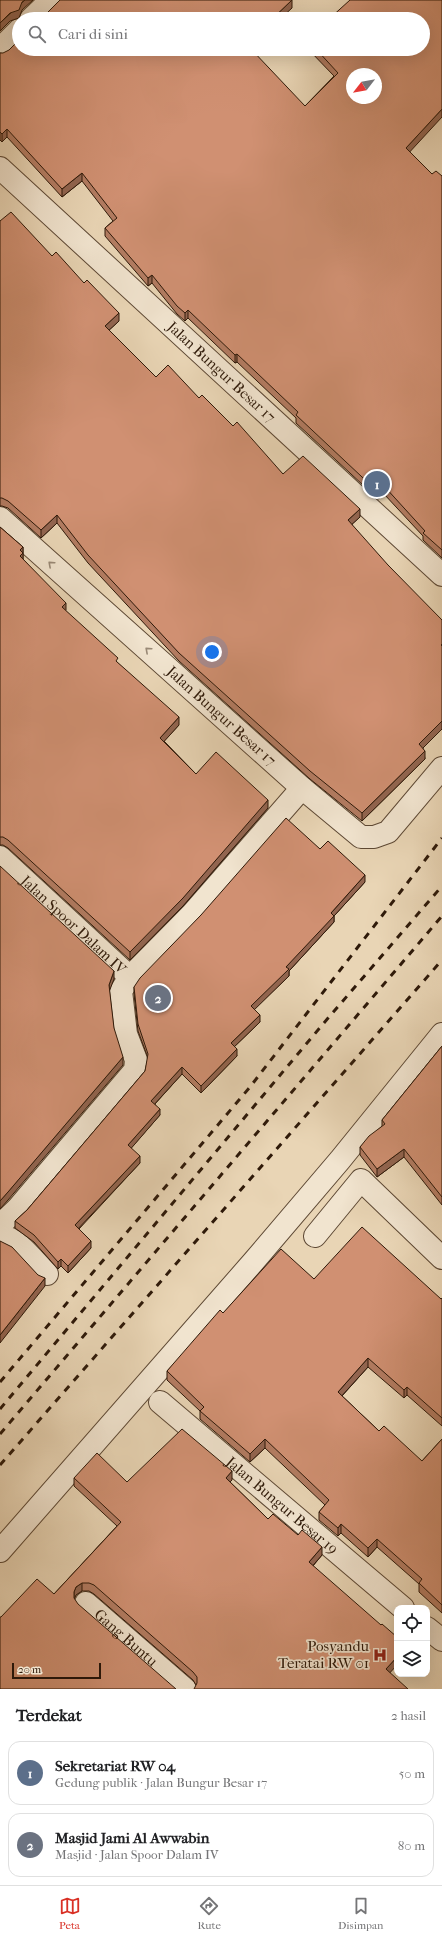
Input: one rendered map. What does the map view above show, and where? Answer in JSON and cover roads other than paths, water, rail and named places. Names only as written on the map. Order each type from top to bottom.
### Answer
[{"type":"street","points":[[38,12],[51,0]]},
{"type":"street","points":[[0,48],[12,37]]},
{"type":"street","name":"Jalan Bungur Besar 17","points":[[0,168],[442,575]]},
{"type":"street","name":"Jalan Bungur Besar 17","points":[[0,518],[302,788],[361,837],[374,837],[388,832],[442,768]]},
{"type":"street","points":[[0,1225],[17,1209],[135,1070],[136,1060],[126,1034],[120,998],[121,991],[130,977],[192,914],[302,788]]},
{"type":"street","name":"Jalan Spoor Dalam IV","points":[[0,857],[130,977]]},
{"type":"street","points":[[0,1551],[264,1249],[340,1160],[442,1034]]},
{"type":"street","points":[[315,1236],[361,1180],[442,1258]]},
{"type":"street","points":[[0,1235],[13,1240],[47,1274]]},
{"type":"street","name":"Jalan Bungur Besar 19","points":[[160,1402],[400,1605]]},
{"type":"street","name":"Gang Buntu","points":[[86,1603],[185,1689]]},
{"type":"street","points":[[430,1630],[442,1640]]},
{"type":"railway","points":[[0,1382],[250,1087],[442,838]]},
{"type":"railway","points":[[0,1409],[323,1024],[442,886]]},
{"type":"railway","points":[[0,1434],[442,916]]},
{"type":"railway","points":[[0,1465],[442,960]]},
{"type":"place","name":"Sekretariat RW 04","points":[[377,484]]},
{"type":"place","name":"Masjid Jami Al Awwabin","points":[[158,998]]},
{"type":"place","name":"Posyandu Teratai RW 01","points":[[380,1655]]}]
